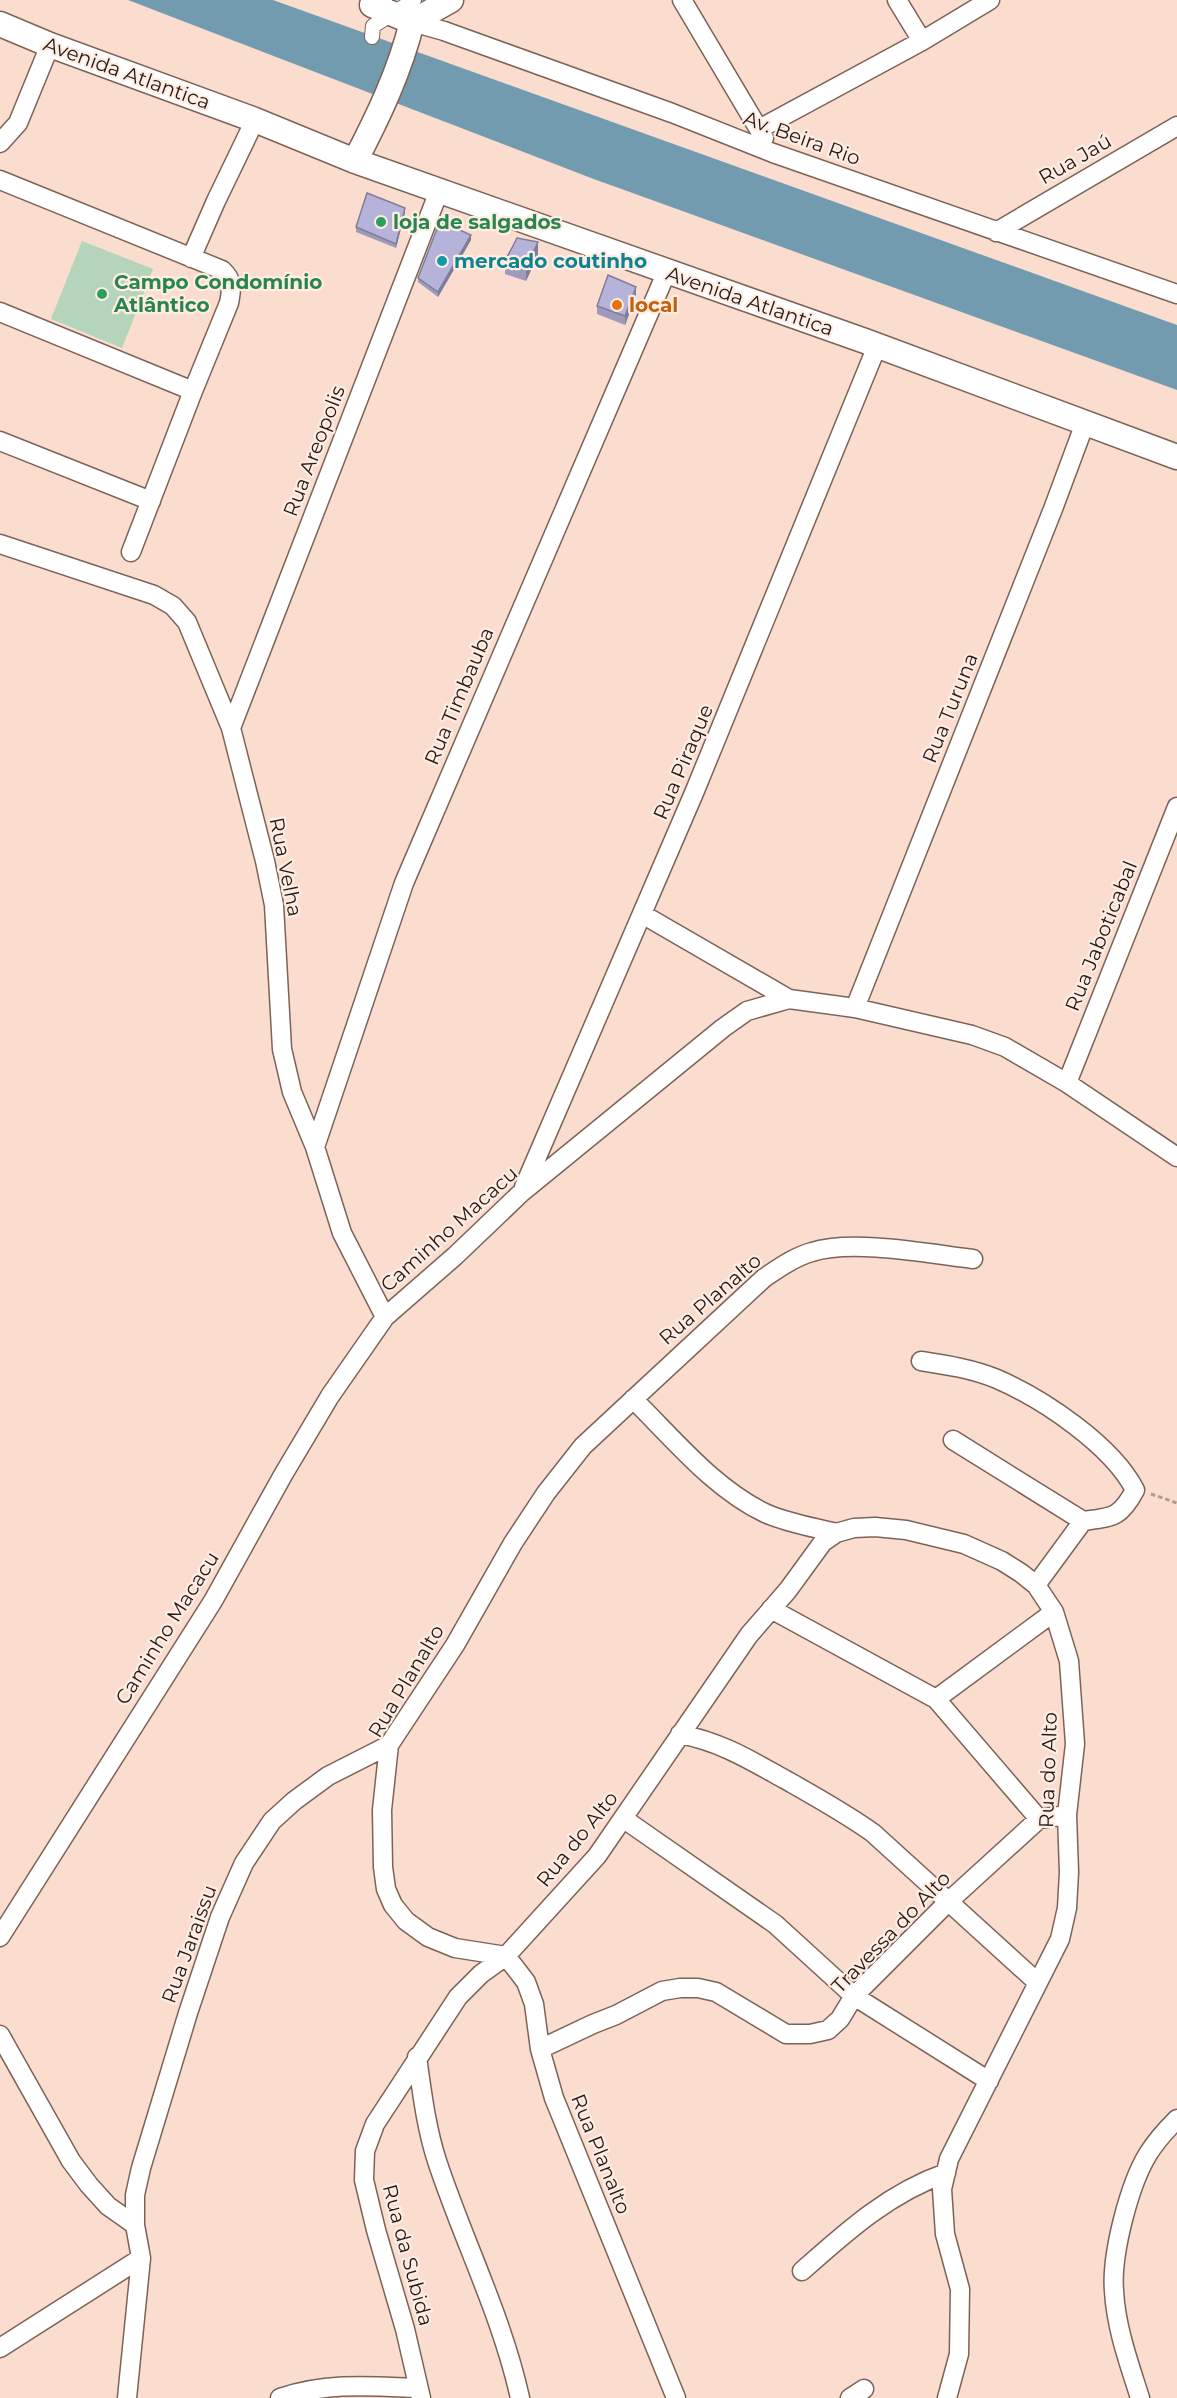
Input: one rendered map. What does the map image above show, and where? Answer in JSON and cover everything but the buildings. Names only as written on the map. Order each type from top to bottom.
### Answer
[{"type":"street","points":[[372,37],[373,26],[411,22],[451,0]]},
{"type":"street","points":[[682,0],[773,153]]},
{"type":"street","points":[[897,0],[922,41]]},
{"type":"street","points":[[759,129],[922,41],[990,0]]},
{"type":"street","points":[[370,2],[411,22]]},
{"type":"street","points":[[355,161],[379,115],[411,22]]},
{"type":"street","name":"Av. Beira Rio","points":[[411,22],[444,31],[672,113],[773,153],[1177,294]]},
{"type":"street","name":"Avenida Atlantica","points":[[0,24],[50,45],[255,120],[355,161],[877,346],[1177,457]]},
{"type":"street","points":[[0,143],[18,123],[50,45]]},
{"type":"street","points":[[191,258],[255,120]]},
{"type":"street","name":"Rua Jaú","points":[[996,232],[1177,126]]},
{"type":"street","points":[[0,180],[222,270],[230,278],[232,290],[229,303],[131,552]]},
{"type":"street","name":"Rua Areopolis","points":[[231,728],[439,191]]},
{"type":"street","name":"Rua Timbauba","points":[[315,1147],[404,883],[667,271]]},
{"type":"street","points":[[0,312],[193,391]]},
{"type":"street","name":"Rua Piraque","points":[[522,1192],[694,793],[877,346]]},
{"type":"street","name":"Rua Turuna","points":[[855,1008],[1049,520],[1085,423]]},
{"type":"street","points":[[0,441],[151,501]]},
{"type":"street","name":"Rua Velha","points":[[0,544],[154,595],[173,606],[187,622],[231,728],[266,861],[274,904],[282,1049],[292,1092],[315,1147],[342,1233],[386,1317]]},
{"type":"street","name":"Rua Jaboticabal","points":[[1067,1083],[1177,807]]},
{"type":"street","points":[[642,914],[789,999]]},
{"type":"street","name":"Caminho Macacu","points":[[0,1937],[213,1601],[330,1396],[386,1317],[522,1192],[747,1011],[789,999],[855,1008],[972,1035],[1005,1047],[1067,1083],[1177,1157]]},
{"type":"street","name":"Rua Planalto","points":[[676,2398],[554,2098],[540,2049],[534,2004],[526,1982],[506,1956],[455,1948],[428,1937],[406,1921],[393,1905],[383,1867],[382,1810],[389,1746],[455,1645],[513,1543],[546,1493],[583,1446],[764,1278],[799,1257],[814,1251],[844,1247],[898,1250],[973,1259]]},
{"type":"street","points":[[921,1361],[968,1369],[998,1379],[1056,1411],[1126,1472],[1135,1490],[1125,1508],[1110,1517],[1083,1521],[953,1440]]},
{"type":"street","points":[[633,1399],[717,1481],[742,1500],[787,1521],[836,1533]]},
{"type":"street","points":[[1036,1586],[1083,1521]]},
{"type":"street","name":"Rua do Alto","points":[[506,1956],[597,1856],[749,1635],[823,1542],[836,1533],[854,1528],[875,1527],[906,1530],[964,1544],[1002,1561],[1036,1586],[1054,1612],[1070,1661],[1074,1699],[1075,1744],[1067,1815],[1069,1872],[1067,1908],[1060,1939],[949,2159],[942,2188],[945,2234],[960,2289],[959,2354],[947,2398]]},
{"type":"street","points":[[771,1609],[936,1699],[1039,1819],[1067,1815]]},
{"type":"street","points":[[936,1699],[1054,1612]]},
{"type":"street","points":[[680,1734],[727,1747],[848,1814],[873,1833],[1037,1982]]},
{"type":"street","name":"Rua Jaraissu","points":[[127,2398],[141,2258],[135,2224],[135,2195],[188,2013],[220,1917],[244,1863],[272,1821],[294,1801],[328,1776],[389,1746]]},
{"type":"street","points":[[624,1819],[775,1924],[854,1996],[989,2081]]},
{"type":"street","name":"Travessa do Alto","points":[[540,2049],[616,2015],[662,1991],[671,1989],[698,1988],[716,1992],[786,2034],[810,2034],[828,2030],[840,2019],[854,1996],[948,1902],[1039,1819]]},
{"type":"street","name":"Rua da Subida","points":[[420,2393],[364,2180],[365,2151],[375,2124],[458,1997],[481,1974],[506,1956]]},
{"type":"street","points":[[0,2035],[71,2161],[108,2206],[135,2224]]},
{"type":"street","points":[[417,2057],[427,2124],[436,2159],[502,2339],[520,2398]]},
{"type":"street","points":[[1140,2398],[1124,2346],[1113,2290],[1117,2247],[1130,2197],[1147,2156],[1165,2130],[1177,2119]]},
{"type":"street","points":[[802,2271],[859,2221],[878,2208],[903,2191],[946,2173]]},
{"type":"street","points":[[0,2348],[141,2258]]},
{"type":"street","points":[[280,2398],[312,2388],[339,2385],[420,2393]]},
{"type":"path","points":[[1135,1490],[1177,1503]]},
{"type":"green space","name":"Campo Condomínio Atlântico","points":[[82,241],[153,269],[122,348],[51,319]]},
{"type":"water","points":[[128,0],[273,0],[1177,325],[1177,390],[591,178]]},
{"type":"place","name":"loja de salgados","points":[[381,222]]},
{"type":"place","name":"mercado coutinho","points":[[442,261]]},
{"type":"place","name":"Campo Condomínio Atlântico","points":[[102,294]]},
{"type":"place","name":"local","points":[[617,305]]}]
